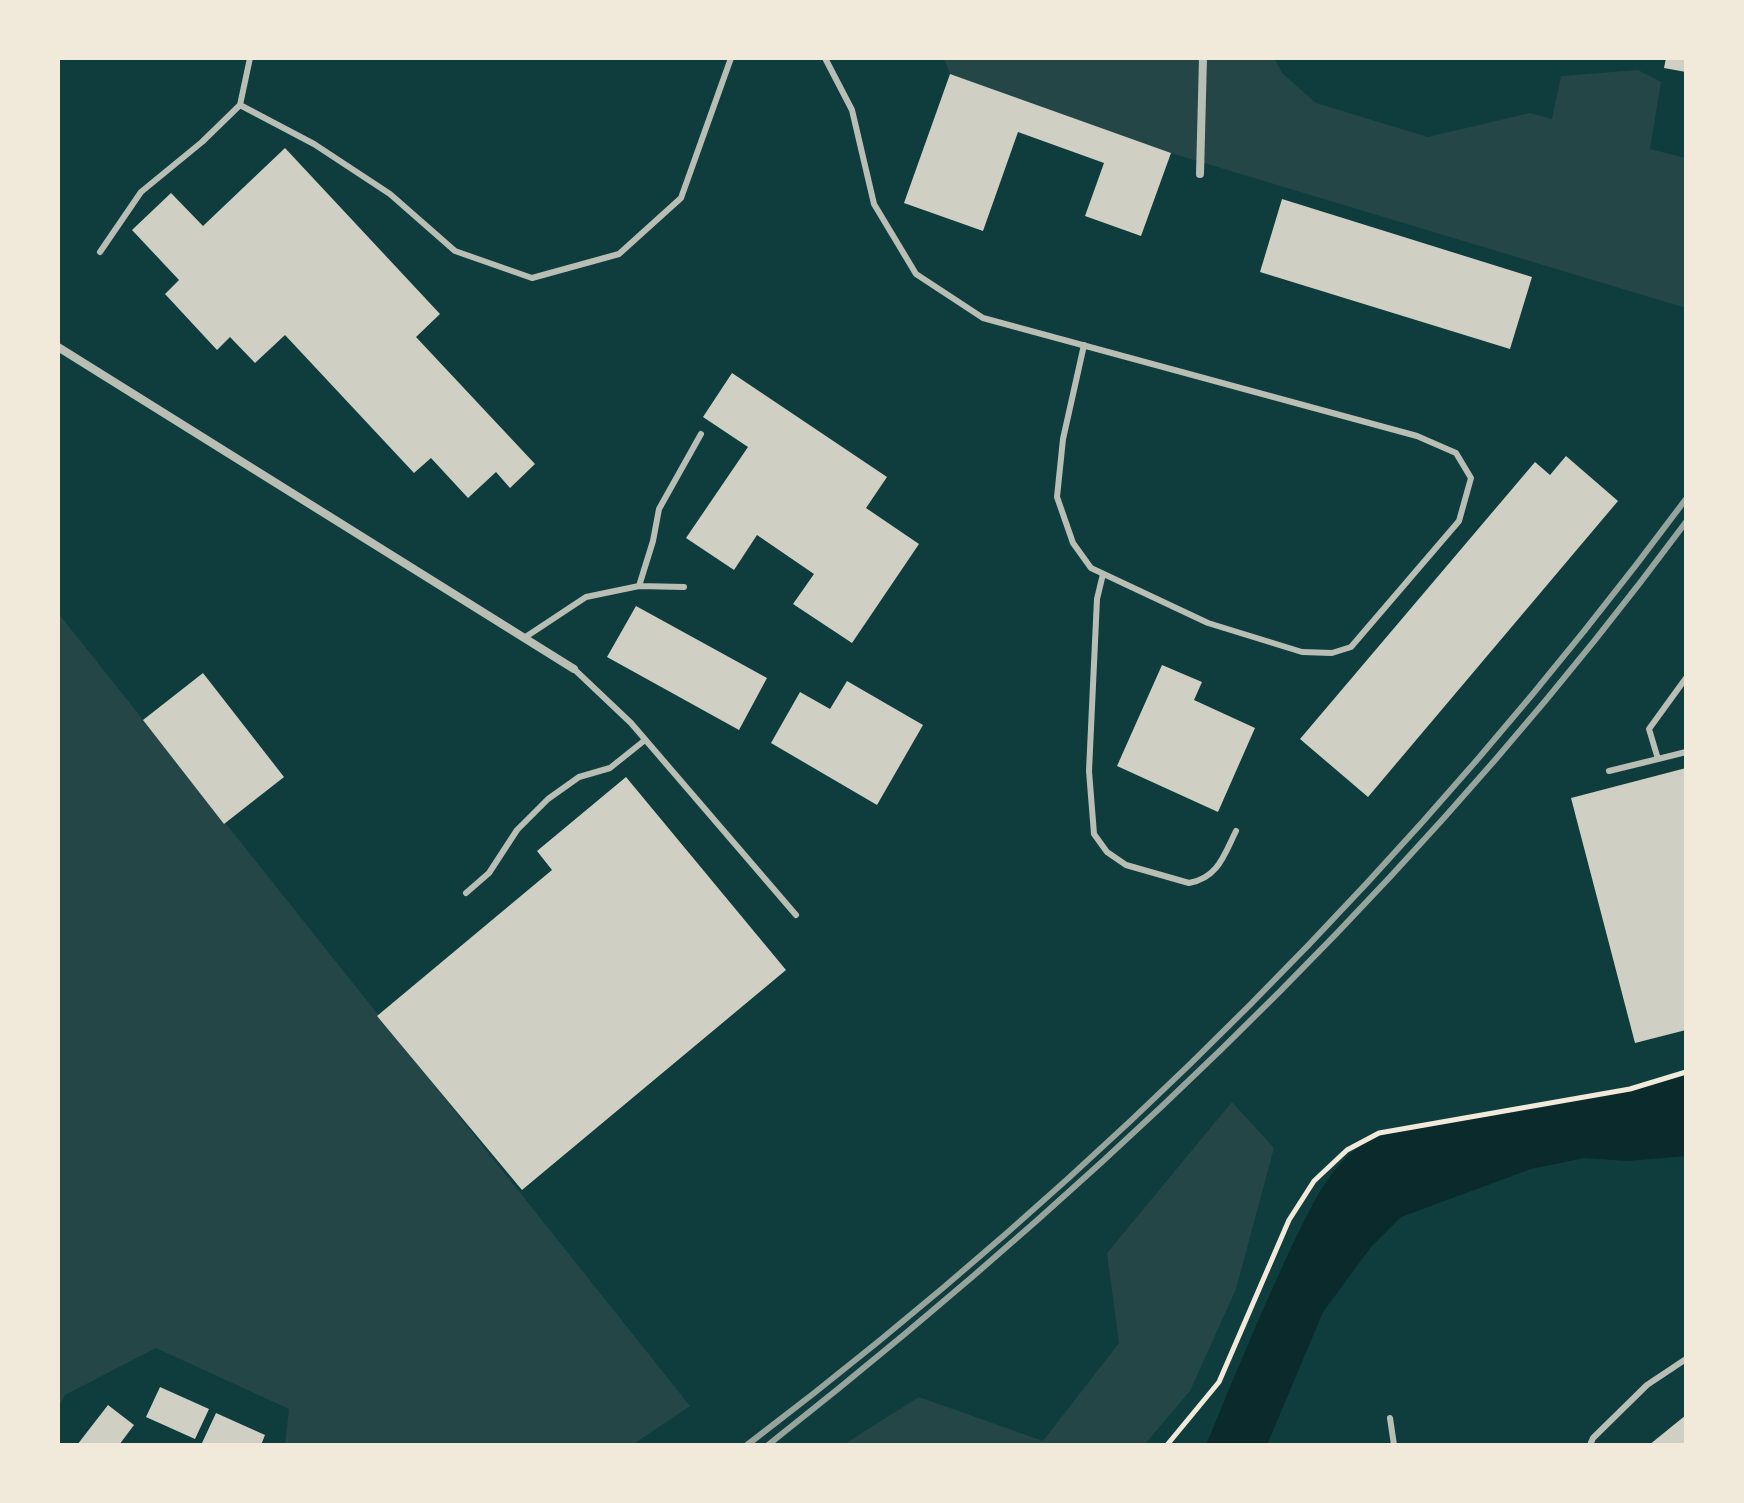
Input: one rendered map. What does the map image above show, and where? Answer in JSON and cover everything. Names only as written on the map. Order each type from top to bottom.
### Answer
[{"type":"street","points":[[1200,174],[1203,58]]},
{"type":"street","points":[[58,347],[574,669]]},
{"type":"lane","points":[[100,252],[141,192],[202,142],[240,105],[250,58]]},
{"type":"lane","points":[[240,105],[314,144],[390,194],[455,251],[532,278],[619,254],[681,198],[731,58]]},
{"type":"lane","points":[[825,58],[852,110],[874,204],[916,274],[983,318],[1084,345],[1417,436],[1456,453],[1471,478],[1459,521],[1351,647],[1332,653],[1302,652],[1208,623],[1103,574],[1091,568],[1073,543],[1057,497],[1063,439],[1084,345]]},
{"type":"lane","points":[[639,586],[659,509],[701,434]]},
{"type":"lane","points":[[1103,574],[1097,599],[1089,771],[1094,834],[1107,852],[1126,865],[1189,883],[1200,881],[1216,871],[1236,831]]},
{"type":"lane","points":[[524,638],[586,597],[639,586],[684,587]]},
{"type":"lane","points":[[574,669],[614,705],[796,915]]},
{"type":"lane","points":[[1658,759],[1649,729],[1686,678]]},
{"type":"lane","points":[[466,893],[489,873],[517,830],[548,799],[579,777],[610,768],[645,740]]},
{"type":"lane","points":[[1609,771],[1686,752]]},
{"type":"lane","points":[[1590,1445],[1593,1438],[1647,1385],[1686,1359]]},
{"type":"lane","points":[[1390,1418],[1394,1445]]},
{"type":"path","points":[[1167,1445],[1219,1382],[1289,1220],[1314,1181],[1347,1150],[1379,1133],[1630,1089],[1686,1072]]},
{"type":"shaded area","points":[[944,58],[1274,58],[1282,73],[1316,103],[1428,137],[1530,113],[1552,119],[1561,76],[1638,70],[1661,82],[1650,149],[1686,158],[1686,308],[1171,153],[950,74]]},
{"type":"shaded area","points":[[58,613],[690,1406],[632,1445],[285,1445],[289,1409],[156,1348],[65,1395],[58,1408]]},
{"type":"shaded area","points":[[1686,1074],[1686,1156],[1628,1161],[1584,1158],[1531,1169],[1401,1217],[1371,1247],[1323,1312],[1267,1445],[1206,1445],[1268,1298],[1310,1209],[1335,1170],[1356,1149],[1402,1129],[1539,1107]]},
{"type":"shaded area","points":[[1232,1102],[1274,1148],[1236,1289],[1190,1391],[1144,1445],[843,1445],[919,1397],[1043,1441],[1119,1343],[1107,1253]]},
{"type":"building","points":[[1666,58],[1686,58],[1686,72],[1664,68]]},
{"type":"building","points":[[950,74],[1171,153],[1141,236],[1085,216],[1104,163],[1018,132],[983,231],[904,203]]},
{"type":"building","points":[[285,148],[440,314],[416,337],[535,464],[510,488],[496,472],[468,498],[431,458],[414,473],[285,335],[255,363],[230,337],[217,350],[165,294],[179,280],[132,230],[171,193],[203,226]]},
{"type":"building","points":[[1282,199],[1532,277],[1510,349],[1260,272]]},
{"type":"building","points":[[732,373],[887,477],[866,508],[919,544],[852,643],[793,604],[814,574],[757,535],[734,570],[686,538],[748,447],[703,417]]},
{"type":"building","points":[[1566,456],[1618,501],[1368,797],[1300,739],[1535,462],[1550,475]]},
{"type":"building","points":[[636,606],[767,678],[739,730],[607,657]]},
{"type":"building","points":[[1162,665],[1202,682],[1194,700],[1255,728],[1218,812],[1117,766]]},
{"type":"building","points":[[203,673],[284,777],[224,824],[143,720]]},
{"type":"building","points":[[847,681],[923,725],[877,805],[771,743],[800,692],[830,709]]},
{"type":"building","points":[[1686,768],[1686,1030],[1635,1043],[1571,798]]},
{"type":"building","points":[[626,777],[786,970],[522,1190],[377,1016],[552,870],[537,851]]},
{"type":"building","points":[[160,1387],[209,1409],[195,1439],[146,1417]]},
{"type":"building","points":[[108,1405],[134,1425],[119,1445],[77,1445]]},
{"type":"building","points":[[216,1413],[265,1435],[261,1445],[202,1443]]},
{"type":"building","points":[[1686,1415],[1686,1445],[1649,1445]]},
{"type":"railway","points":[[747,1445],[878,1342],[1006,1234],[1130,1122],[1250,1005],[1366,884],[1477,760],[1584,631],[1686,499]]},
{"type":"railway","points":[[768,1445],[1019,1237],[1258,1014],[1372,897],[1481,776],[1586,651],[1686,522]]}]
